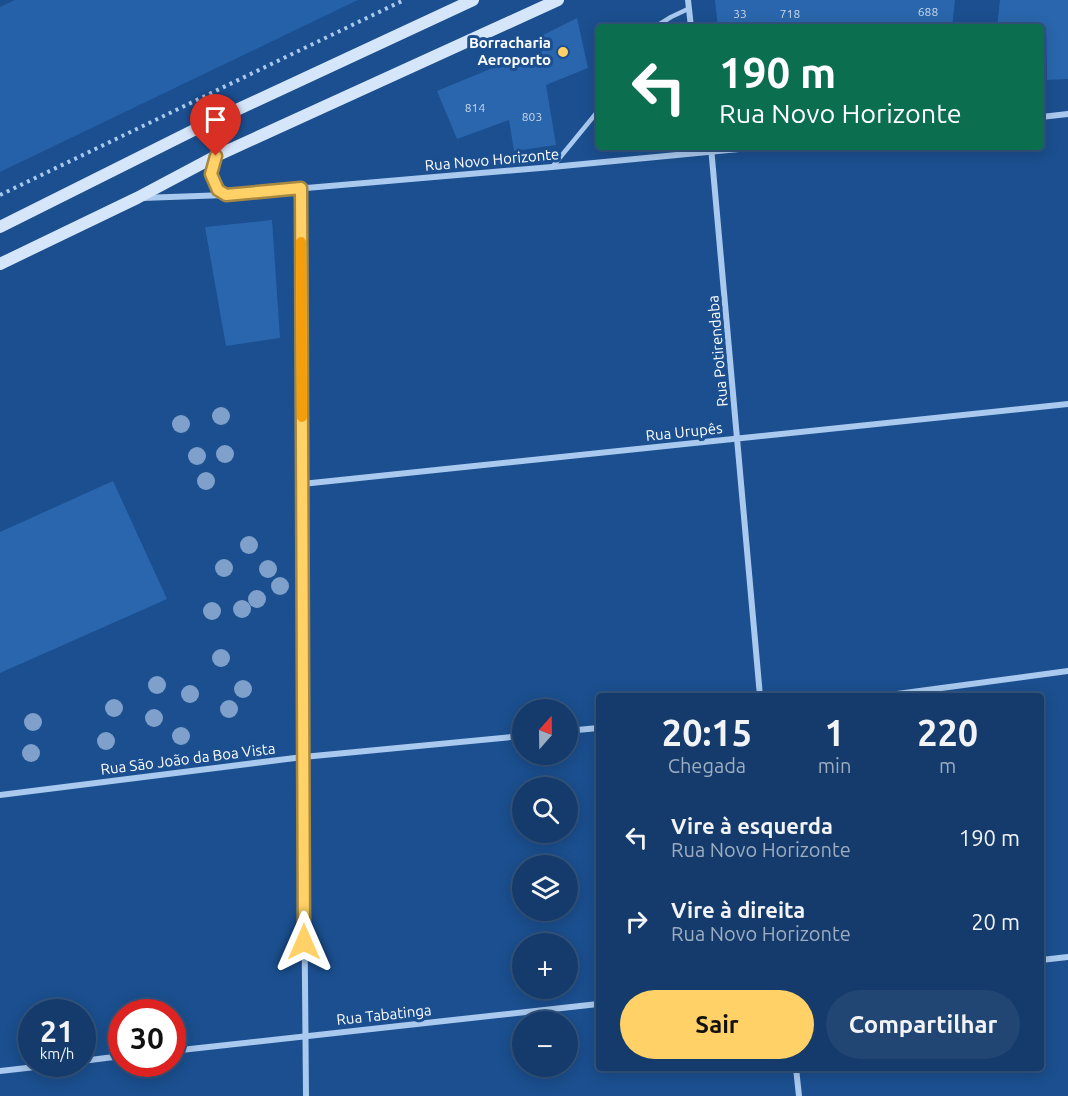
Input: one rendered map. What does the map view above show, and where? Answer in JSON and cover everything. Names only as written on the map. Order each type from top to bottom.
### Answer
[{"type":"main road","points":[[0,227],[202,126],[473,0]]},
{"type":"main road","points":[[0,264],[137,198],[216,156],[558,0]]},
{"type":"street","points":[[687,3],[690,24]]},
{"type":"street","points":[[1044,117],[1068,114]]},
{"type":"street","name":"Rua Novo Horizonte","points":[[137,198],[226,195],[552,167],[711,150]]},
{"type":"street","name":"Rua Potirendaba","points":[[711,150],[760,693]]},
{"type":"street","points":[[216,156],[211,174],[218,190],[226,195]]},
{"type":"street","points":[[301,188],[306,1096]]},
{"type":"street","name":"Rua Urupês","points":[[302,484],[1068,404]]},
{"type":"street","points":[[904,693],[1068,671]]},
{"type":"street","points":[[578,730],[596,728]]},
{"type":"street","name":"Rua São João da Boa Vista","points":[[0,795],[303,757],[512,736]]},
{"type":"street","points":[[1044,960],[1068,957]]},
{"type":"street","name":"Rua Tabatinga","points":[[186,1049],[596,1004]]},
{"type":"street","points":[[0,1071],[18,1069]]},
{"type":"street","points":[[796,1071],[799,1096]]},
{"type":"lane","points":[[660,24],[687,3]]},
{"type":"lane","points":[[552,167],[596,113]]},
{"type":"path","points":[[0,195],[404,0]]},
{"type":"shaded area","points":[[15,0],[358,0],[0,172],[0,7]]},
{"type":"building","points":[[715,0],[955,0],[952,24],[718,24]]},
{"type":"building","points":[[1000,0],[1068,0],[1068,79],[1047,80],[1046,27],[1044,24],[997,24]]},
{"type":"building","points":[[577,18],[588,68],[546,85],[556,145],[514,151],[509,120],[457,139],[437,91],[490,69],[543,60],[539,37]]},
{"type":"building","points":[[272,220],[280,338],[226,346],[205,227]]},
{"type":"building","points":[[113,481],[167,599],[0,673],[0,532]]},
{"type":"slow traffic","points":[[301,242],[302,417]]},
{"type":"place","name":"Borracharia Aeroporto","points":[[563,52]]},
{"type":"route","points":[[216,156],[212,164],[213,182],[218,190],[226,195],[301,188],[304,942]]}]
